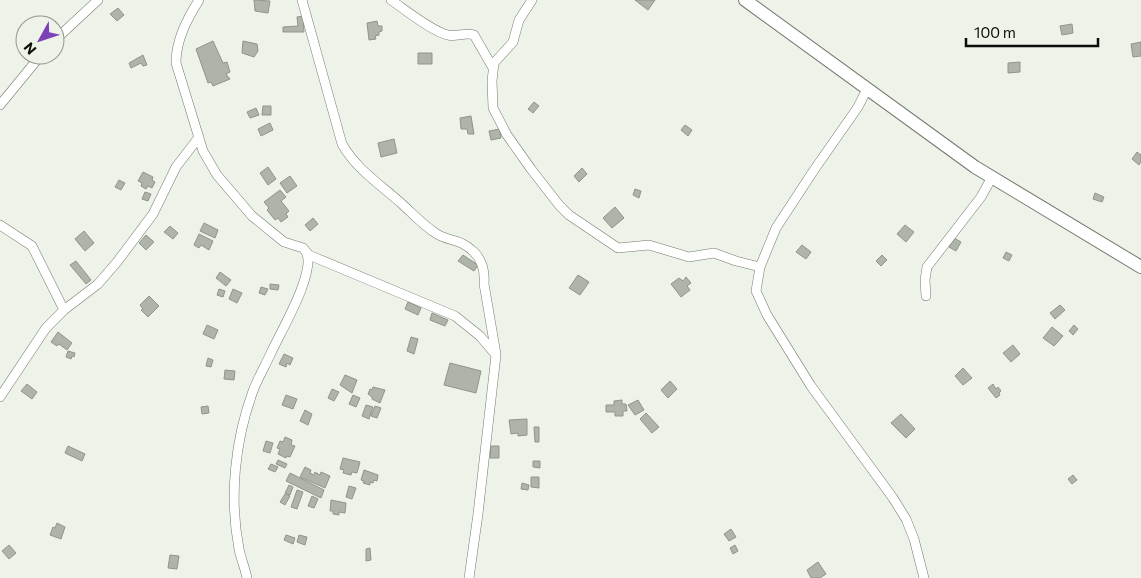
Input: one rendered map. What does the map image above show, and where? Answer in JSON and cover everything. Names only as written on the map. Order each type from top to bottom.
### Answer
[{"type":"street","points":[[65,31],[98,0]]},
{"type":"street","points":[[199,0],[182,31],[176,56],[180,78],[203,152],[242,205],[252,216],[284,242],[303,248],[309,255],[455,316],[480,336],[496,354]]},
{"type":"street","points":[[302,0],[342,144],[356,164],[422,223],[438,235],[461,241],[473,252],[482,265],[485,274],[484,284],[496,354],[469,578]]},
{"type":"street","points":[[391,0],[442,34],[474,35],[493,68]]},
{"type":"street","points":[[532,0],[519,20],[513,42],[495,61],[492,103],[495,114],[547,190],[570,215],[618,248],[649,245],[689,257],[714,253],[760,267]]},
{"type":"street","points":[[745,0],[992,177],[1141,267]]},
{"type":"street","points":[[0,105],[33,65]]},
{"type":"street","points":[[867,89],[858,107],[776,228],[760,267],[756,291],[762,307],[812,386],[893,498],[906,519],[914,539],[924,578]]},
{"type":"street","points":[[0,397],[38,337],[64,310],[98,284],[117,262],[152,214],[176,168],[199,137]]},
{"type":"street","points":[[926,296],[925,280],[927,268],[981,197],[992,177]]},
{"type":"street","points":[[0,225],[26,240],[32,246],[64,310]]},
{"type":"street","points":[[247,578],[239,549],[236,517],[235,498],[238,452],[253,391],[308,272],[309,258],[303,248]]},
{"type":"building","points":[[254,0],[270,1],[268,13],[255,11]]},
{"type":"building","points":[[635,0],[655,0],[648,10]]},
{"type":"building","points":[[118,8],[124,15],[117,21],[110,14]]},
{"type":"building","points":[[303,16],[304,32],[283,32],[283,27],[298,26],[297,17]]},
{"type":"building","points":[[377,21],[378,26],[382,26],[382,31],[379,32],[379,35],[375,36],[376,39],[369,40],[367,23]]},
{"type":"building","points":[[1072,24],[1073,33],[1062,35],[1060,26]]},
{"type":"building","points":[[213,41],[223,63],[227,62],[230,72],[226,74],[230,79],[213,86],[211,82],[208,83],[196,49]]},
{"type":"building","points":[[243,41],[257,44],[258,51],[254,57],[242,53]]},
{"type":"building","points":[[1141,42],[1141,56],[1133,57],[1131,44]]},
{"type":"building","points":[[418,53],[432,53],[432,64],[418,64]]},
{"type":"building","points":[[143,55],[147,65],[143,66],[141,63],[131,68],[129,63]]},
{"type":"building","points":[[1020,62],[1020,72],[1008,73],[1008,63]]},
{"type":"building","points":[[534,102],[539,106],[533,113],[528,109]]},
{"type":"building","points":[[263,106],[271,106],[271,115],[262,115]]},
{"type":"building","points":[[256,108],[259,115],[250,118],[247,112]]},
{"type":"building","points":[[471,116],[474,134],[468,134],[467,129],[461,129],[460,118]]},
{"type":"building","points":[[270,123],[273,130],[261,136],[258,129]]},
{"type":"building","points":[[685,125],[692,130],[688,136],[681,130]]},
{"type":"building","points":[[500,129],[501,138],[491,140],[489,131]]},
{"type":"building","points":[[394,139],[397,153],[381,157],[378,143]]},
{"type":"building","points":[[1137,152],[1141,155],[1139,165],[1132,159]]},
{"type":"building","points":[[268,167],[276,179],[268,185],[260,173]]},
{"type":"building","points":[[582,168],[587,174],[579,182],[574,176]]},
{"type":"building","points":[[143,172],[153,177],[152,180],[155,182],[152,188],[148,186],[146,189],[138,181]]},
{"type":"building","points":[[290,176],[297,186],[287,193],[280,183]]},
{"type":"building","points":[[119,180],[125,183],[121,190],[115,187]]},
{"type":"building","points":[[635,189],[641,191],[639,198],[633,195]]},
{"type":"building","points":[[280,190],[286,197],[281,201],[289,211],[286,214],[288,217],[281,222],[278,218],[275,220],[267,210],[269,208],[264,202]]},
{"type":"building","points":[[145,192],[151,194],[148,201],[142,199]]},
{"type":"building","points":[[1095,193],[1104,197],[1102,202],[1093,199]]},
{"type":"building","points":[[615,207],[624,218],[612,228],[603,218]]},
{"type":"building","points":[[313,218],[318,224],[310,231],[305,225]]},
{"type":"building","points":[[204,223],[218,230],[215,238],[200,231]]},
{"type":"building","points":[[905,225],[914,232],[906,242],[897,234]]},
{"type":"building","points":[[170,226],[178,233],[173,239],[164,232]]},
{"type":"building","points":[[84,231],[94,243],[85,251],[75,239]]},
{"type":"building","points":[[199,234],[213,241],[209,250],[201,245],[199,248],[194,245]]},
{"type":"building","points":[[146,235],[154,242],[146,250],[139,243]]},
{"type":"building","points":[[954,238],[961,242],[956,251],[949,247]]},
{"type":"building","points":[[802,245],[811,252],[806,259],[796,252]]},
{"type":"building","points":[[1006,252],[1012,255],[1009,261],[1003,258]]},
{"type":"building","points":[[463,255],[478,265],[474,271],[458,261]]},
{"type":"building","points":[[882,255],[887,260],[881,266],[876,261]]},
{"type":"building","points":[[76,261],[91,280],[86,284],[70,265]]},
{"type":"building","points":[[220,272],[231,280],[226,286],[216,278]]},
{"type":"building","points":[[578,275],[589,282],[580,295],[569,288]]},
{"type":"building","points":[[686,277],[691,283],[687,286],[690,290],[681,297],[671,284],[679,278],[683,281]]},
{"type":"building","points":[[270,284],[279,285],[278,290],[270,289]]},
{"type":"building","points":[[261,287],[268,289],[265,295],[259,293]]},
{"type":"building","points":[[219,289],[225,291],[223,297],[217,295]]},
{"type":"building","points":[[233,289],[242,293],[237,303],[229,299]]},
{"type":"building","points":[[149,296],[159,306],[148,317],[141,310],[143,309],[140,305]]},
{"type":"building","points":[[408,302],[421,308],[418,315],[405,309]]},
{"type":"building","points":[[1060,305],[1065,310],[1055,319],[1050,313]]},
{"type":"building","points":[[432,313],[448,320],[445,326],[430,320]]},
{"type":"building","points":[[207,325],[218,330],[214,339],[203,334]]},
{"type":"building","points":[[1074,325],[1078,329],[1073,335],[1069,331]]},
{"type":"building","points":[[1052,327],[1063,336],[1054,346],[1043,338]]},
{"type":"building","points":[[58,332],[72,343],[67,350],[59,344],[57,346],[51,342]]},
{"type":"building","points":[[411,337],[418,339],[414,354],[407,351]]},
{"type":"building","points":[[1013,345],[1020,354],[1011,362],[1003,353]]},
{"type":"building","points":[[68,351],[75,353],[71,359],[66,357]]},
{"type":"building","points":[[284,354],[293,358],[290,365],[287,363],[286,367],[279,364]]},
{"type":"building","points":[[208,358],[213,360],[211,367],[206,366]]},
{"type":"building","points":[[450,363],[481,371],[476,393],[444,385]]},
{"type":"building","points":[[963,368],[972,378],[963,385],[955,376]]},
{"type":"building","points":[[225,370],[235,371],[234,380],[224,379]]},
{"type":"building","points":[[345,375],[357,380],[352,393],[340,385]]},
{"type":"building","points":[[670,381],[677,389],[668,398],[661,390]]},
{"type":"building","points":[[27,384],[37,392],[32,399],[21,391]]},
{"type":"building","points":[[993,384],[996,389],[998,387],[1001,391],[1000,395],[996,398],[988,388]]},
{"type":"building","points":[[373,387],[385,390],[380,403],[372,399],[368,394]]},
{"type":"building","points":[[332,389],[339,392],[334,401],[328,398]]},
{"type":"building","points":[[286,395],[297,399],[293,409],[282,405]]},
{"type":"building","points":[[353,395],[360,398],[356,407],[349,404]]},
{"type":"building","points":[[622,400],[622,404],[626,404],[627,411],[623,411],[623,416],[615,416],[615,412],[606,412],[606,405],[614,405],[614,401]]},
{"type":"building","points":[[638,400],[644,410],[635,415],[628,405]]},
{"type":"building","points":[[366,405],[373,407],[369,419],[362,416]]},
{"type":"building","points":[[208,406],[209,413],[202,414],[201,407]]},
{"type":"building","points":[[375,406],[381,408],[377,418],[371,416]]},
{"type":"building","points":[[305,410],[312,414],[308,425],[300,421]]},
{"type":"building","points":[[646,413],[659,427],[652,433],[640,419]]},
{"type":"building","points":[[901,414],[915,429],[906,438],[891,423]]},
{"type":"building","points":[[527,419],[527,435],[518,436],[518,433],[511,434],[509,420]]},
{"type":"building","points":[[534,427],[539,427],[539,442],[535,442]]},
{"type":"building","points":[[285,437],[292,440],[291,445],[295,446],[290,457],[287,456],[286,458],[278,454],[280,449],[277,448],[280,441],[283,442]]},
{"type":"building","points":[[266,441],[273,443],[270,453],[263,451]]},
{"type":"building","points":[[68,446],[85,454],[82,461],[65,453]]},
{"type":"building","points":[[491,446],[499,446],[499,458],[490,458]]},
{"type":"building","points":[[343,458],[360,462],[357,473],[352,472],[351,475],[343,473],[344,470],[340,469]]},
{"type":"building","points":[[278,460],[287,464],[285,468],[276,464]]},
{"type":"building","points":[[533,461],[540,461],[540,468],[533,467]]},
{"type":"building","points":[[271,464],[278,467],[275,472],[268,469]]},
{"type":"building","points":[[305,467],[311,470],[310,473],[314,475],[315,472],[320,475],[321,472],[330,476],[325,488],[300,477]]},
{"type":"building","points":[[364,470],[378,475],[377,481],[370,482],[370,485],[363,483],[364,481],[361,480]]},
{"type":"building","points":[[290,473],[324,490],[321,498],[286,481]]},
{"type":"building","points":[[1073,475],[1077,480],[1072,484],[1068,479]]},
{"type":"building","points":[[531,477],[539,477],[539,488],[531,487]]},
{"type":"building","points":[[522,483],[529,485],[528,490],[521,489]]},
{"type":"building","points":[[289,485],[293,487],[290,495],[285,493]]},
{"type":"building","points":[[349,486],[356,488],[352,499],[346,497]]},
{"type":"building","points":[[297,490],[303,492],[297,509],[291,507]]},
{"type":"building","points":[[285,494],[290,496],[285,505],[280,502]]},
{"type":"building","points":[[312,496],[318,499],[314,508],[308,506]]},
{"type":"building","points":[[331,500],[346,503],[345,513],[333,514],[333,511],[330,511]]},
{"type":"building","points":[[57,523],[65,527],[61,539],[50,535]]},
{"type":"building","points":[[731,529],[736,537],[729,541],[724,534]]},
{"type":"building","points":[[286,535],[295,538],[293,544],[284,540]]},
{"type":"building","points":[[299,535],[307,537],[305,545],[297,542]]},
{"type":"building","points":[[9,545],[16,553],[9,559],[2,551]]},
{"type":"building","points":[[735,545],[738,551],[733,554],[730,548]]},
{"type":"building","points":[[370,548],[371,560],[366,561],[366,549]]},
{"type":"building","points":[[170,555],[179,556],[177,569],[168,568]]},
{"type":"building","points":[[818,562],[826,574],[820,578],[811,578],[807,570]]}]
